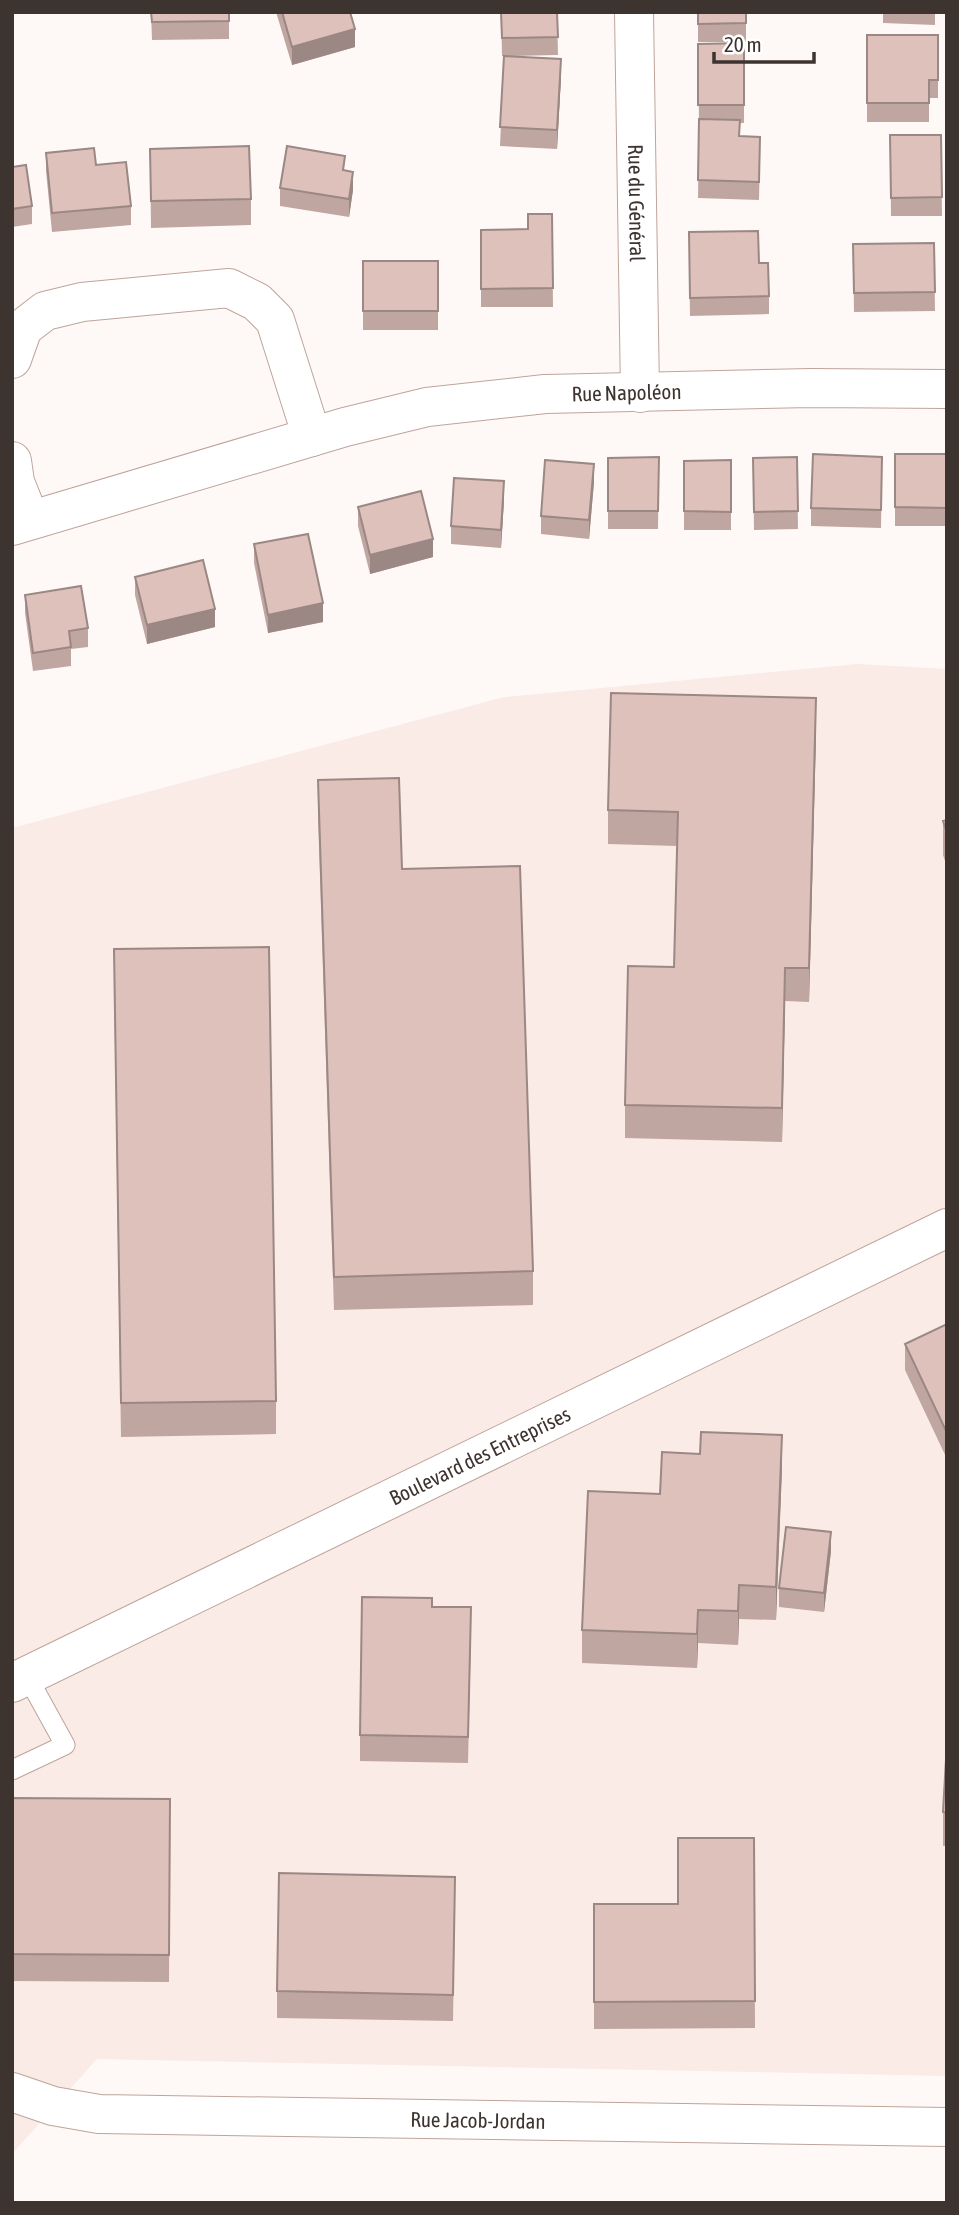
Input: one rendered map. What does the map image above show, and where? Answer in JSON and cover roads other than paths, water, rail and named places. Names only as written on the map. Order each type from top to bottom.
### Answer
[{"type":"street","name":"Rue du Général","points":[[634,12],[640,393]]},
{"type":"street","points":[[12,359],[23,328],[46,311],[82,302],[229,288],[257,302],[275,320],[312,437]]},
{"type":"street","name":"Rue Napoléon","points":[[12,461],[21,523],[312,437],[427,407],[479,399],[545,394],[811,388],[947,389]]},
{"type":"street","name":"Boulevard des Entreprises","points":[[20,1679],[947,1228]]},
{"type":"street","name":"Rue Jacob-Jordan","points":[[12,2092],[54,2106],[99,2114],[947,2127]]},
{"type":"lane","points":[[12,1770],[65,1745],[20,1679]]}]
